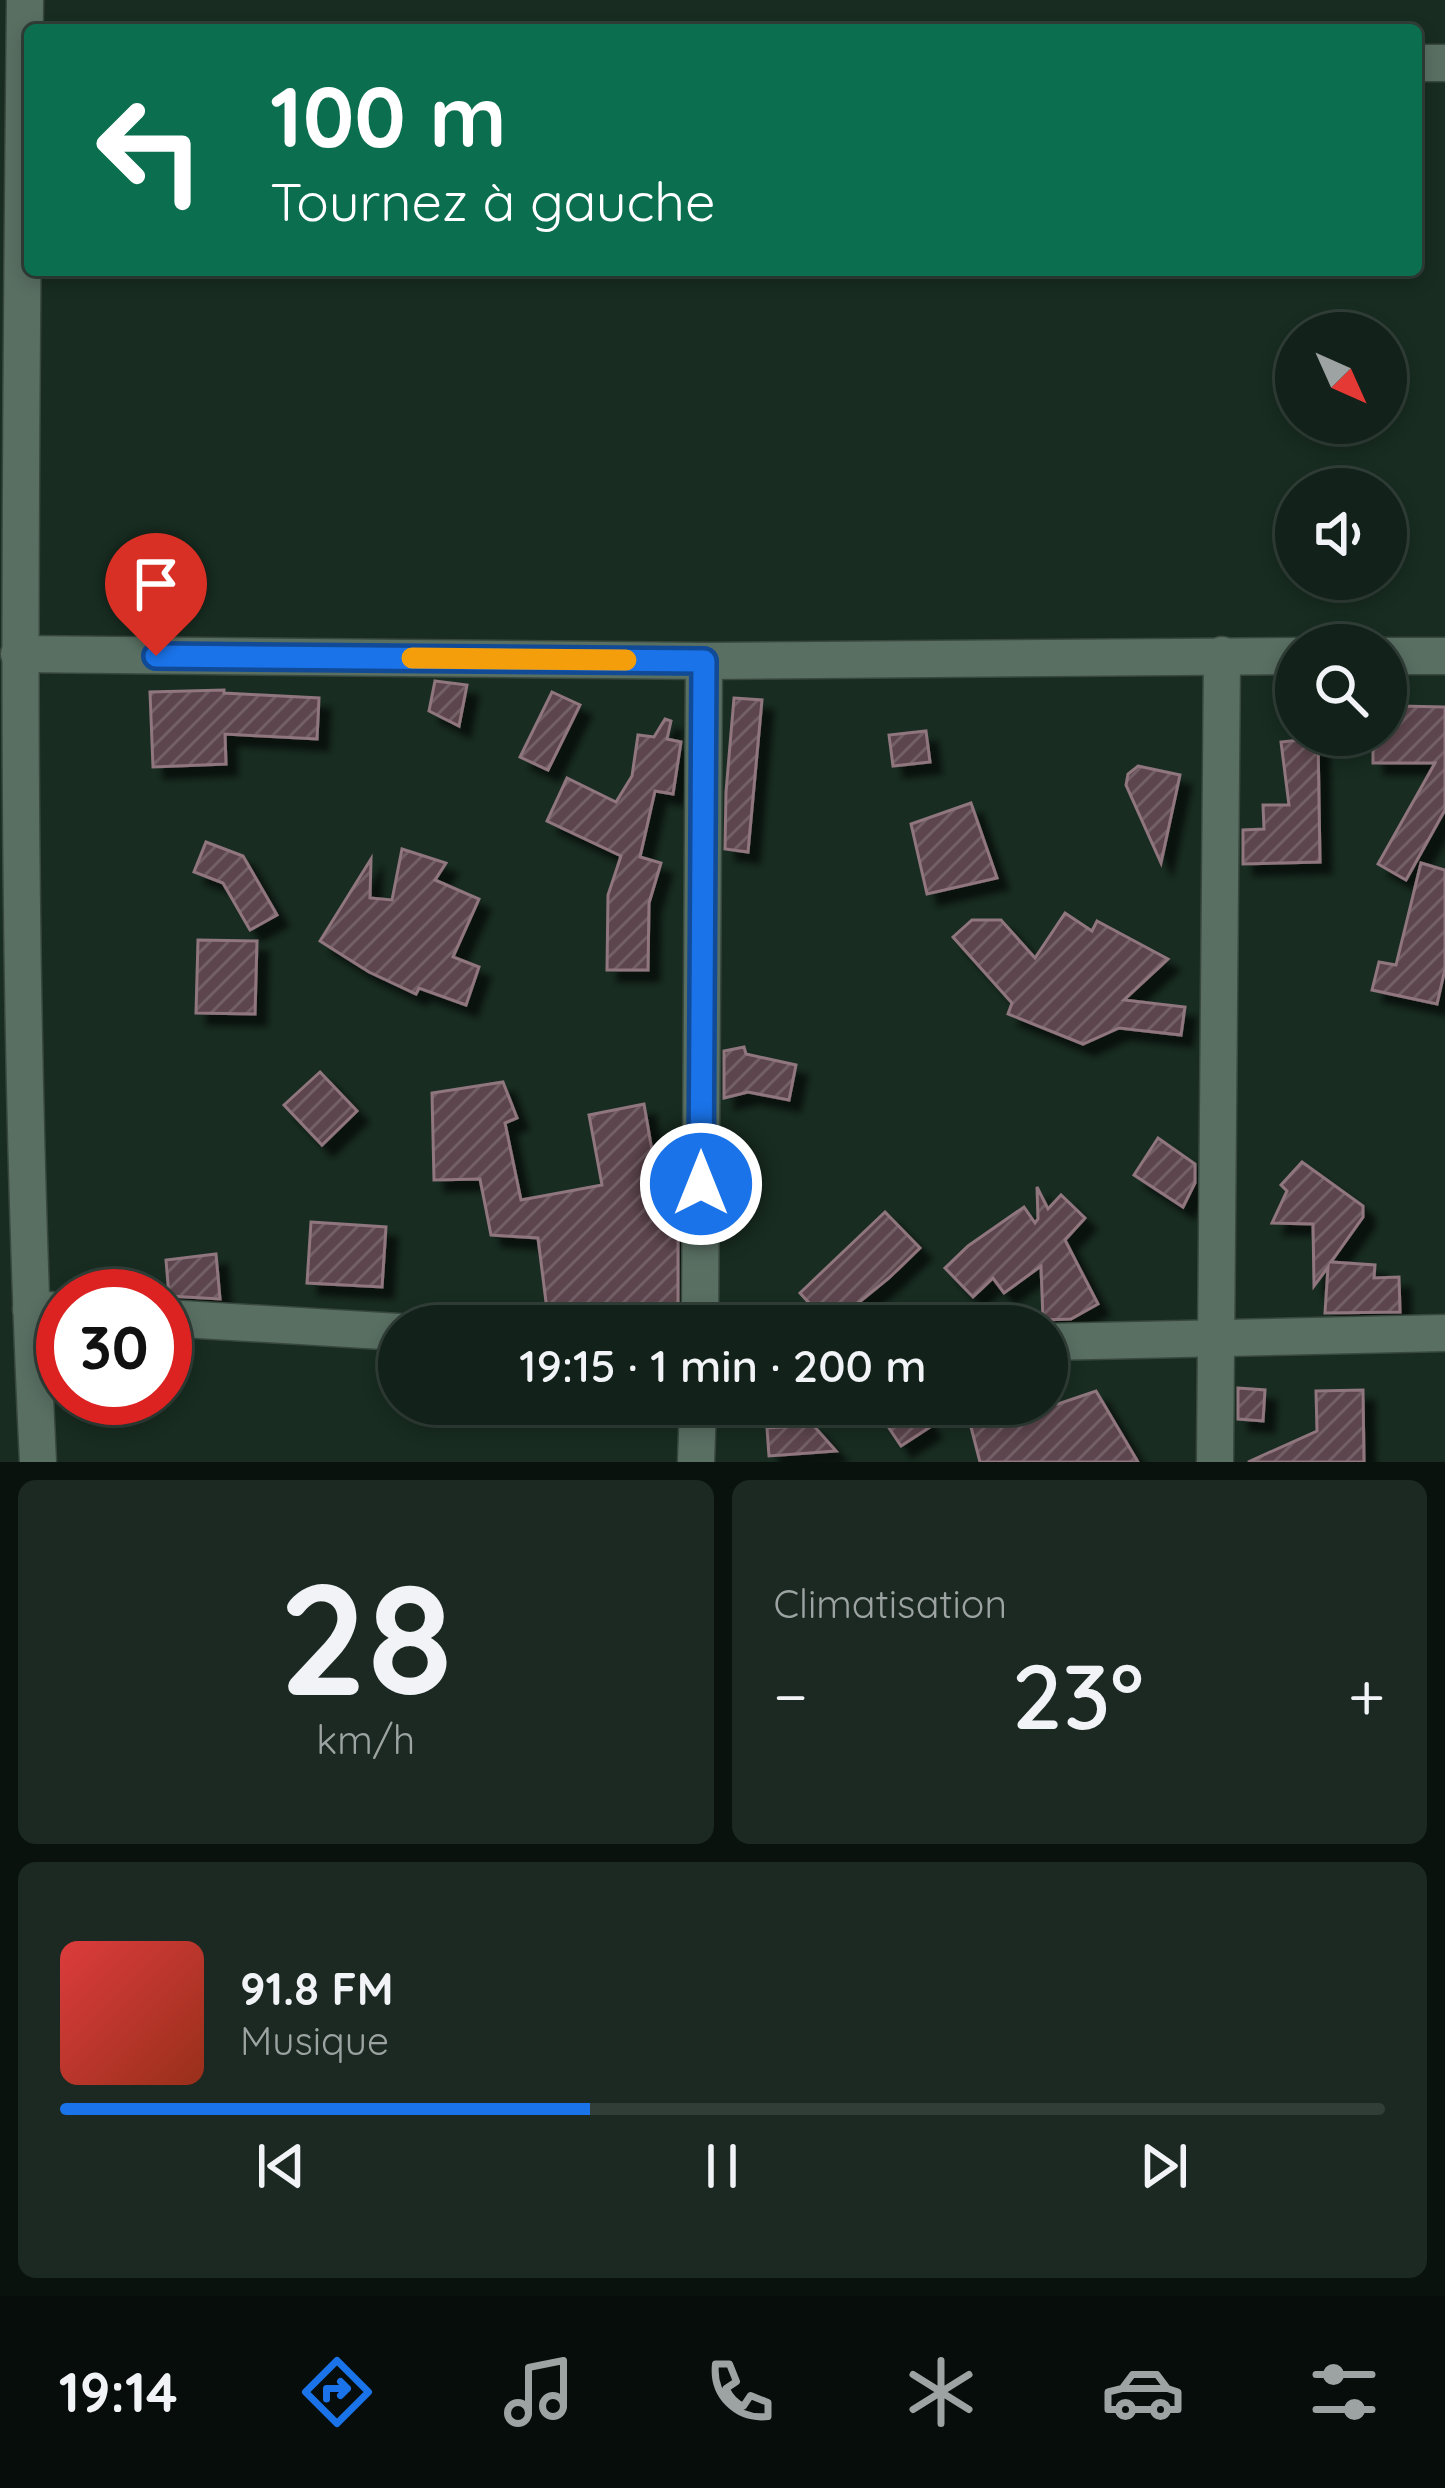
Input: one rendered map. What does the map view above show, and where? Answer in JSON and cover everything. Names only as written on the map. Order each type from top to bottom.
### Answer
[{"type":"street","points":[[25,0],[18,98],[25,1121],[42,1269]]},
{"type":"street","points":[[19,654],[704,661],[1275,656]]},
{"type":"street","points":[[1215,1462],[1222,656]]},
{"type":"street","points":[[1407,656],[1445,656]]},
{"type":"street","points":[[700,1305],[704,661]]},
{"type":"street","points":[[192,1320],[378,1331]]},
{"type":"street","points":[[1068,1341],[1445,1333]]},
{"type":"street","points":[[38,1462],[40,1425]]},
{"type":"street","points":[[696,1462],[697,1425]]},
{"type":"building","points":[[435,681],[467,685],[459,726],[429,711]]},
{"type":"building","points":[[224,690],[319,698],[317,739],[225,734],[226,764],[153,767],[150,692]]},
{"type":"building","points":[[552,692],[580,705],[548,770],[520,757]]},
{"type":"building","points":[[734,698],[762,700],[748,852],[725,849]]},
{"type":"building","points":[[1407,706],[1445,707],[1445,810],[1406,880],[1378,864],[1435,763],[1373,763],[1373,756],[1407,756]]},
{"type":"building","points":[[665,719],[671,721],[667,739],[681,742],[673,794],[655,791],[640,857],[661,863],[649,903],[648,970],[607,970],[608,895],[621,856],[547,821],[567,778],[616,802],[632,776],[638,735],[654,737]]},
{"type":"building","points":[[926,731],[930,762],[893,766],[889,735]]},
{"type":"building","points":[[1283,756],[1318,756],[1320,862],[1243,864],[1243,830],[1264,829],[1263,805],[1289,805]]},
{"type":"building","points":[[1138,766],[1180,775],[1161,863],[1126,785],[1128,774]]},
{"type":"building","points":[[971,803],[997,878],[927,894],[911,824]]},
{"type":"building","points":[[206,842],[243,856],[277,915],[250,930],[223,883],[194,872]]},
{"type":"building","points":[[402,849],[446,863],[435,880],[479,899],[453,957],[479,967],[466,1005],[419,988],[416,994],[320,941],[371,859],[370,898],[392,900]]},
{"type":"building","points":[[1421,863],[1445,870],[1445,969],[1437,1004],[1372,990],[1379,962],[1396,965]]},
{"type":"building","points":[[1065,913],[1092,931],[1097,921],[1168,959],[1124,1000],[1185,1007],[1181,1035],[1119,1028],[1083,1044],[1008,1014],[1012,1003],[953,937],[972,920],[1001,920],[1035,958]]},
{"type":"building","points":[[198,940],[257,941],[255,1014],[196,1013]]},
{"type":"building","points":[[744,1047],[746,1054],[796,1065],[789,1100],[748,1092],[724,1098],[724,1051]]},
{"type":"building","points":[[320,1072],[357,1111],[322,1145],[284,1105]]},
{"type":"building","points":[[503,1082],[517,1118],[505,1123],[521,1200],[602,1185],[589,1115],[644,1104],[656,1174],[675,1171],[678,1305],[546,1305],[538,1238],[491,1235],[480,1179],[434,1180],[432,1093]]},
{"type":"building","points":[[1158,1138],[1195,1164],[1195,1183],[1183,1207],[1134,1175]]},
{"type":"building","points":[[1302,1162],[1363,1206],[1363,1217],[1331,1262],[1375,1265],[1374,1278],[1399,1277],[1400,1312],[1325,1313],[1328,1267],[1314,1286],[1313,1224],[1272,1223],[1287,1191],[1281,1185]]},
{"type":"building","points":[[1037,1187],[1048,1209],[1061,1195],[1085,1218],[1065,1240],[1098,1304],[1071,1319],[1068,1305],[1042,1305],[1041,1266],[1004,1293],[993,1278],[973,1297],[945,1268],[1024,1207],[1035,1223]]},
{"type":"building","points":[[885,1212],[920,1248],[856,1305],[811,1305],[800,1293]]},
{"type":"building","points":[[311,1222],[386,1227],[382,1287],[307,1283]]},
{"type":"building","points":[[216,1254],[220,1299],[192,1297],[192,1269],[167,1269],[166,1260]]},
{"type":"building","points":[[1238,1388],[1265,1390],[1263,1421],[1238,1419]]},
{"type":"building","points":[[1363,1390],[1364,1462],[1248,1462],[1317,1431],[1316,1391]]},
{"type":"building","points":[[1096,1391],[1138,1462],[980,1462],[970,1425],[1068,1425],[1068,1401]]},
{"type":"building","points":[[813,1425],[836,1451],[769,1456],[767,1428]]},
{"type":"building","points":[[887,1425],[929,1425],[930,1427],[901,1446]]},
{"type":"slow traffic","points":[[412,658],[626,660]]},
{"type":"route","points":[[156,656],[704,661],[701,1184]]}]
